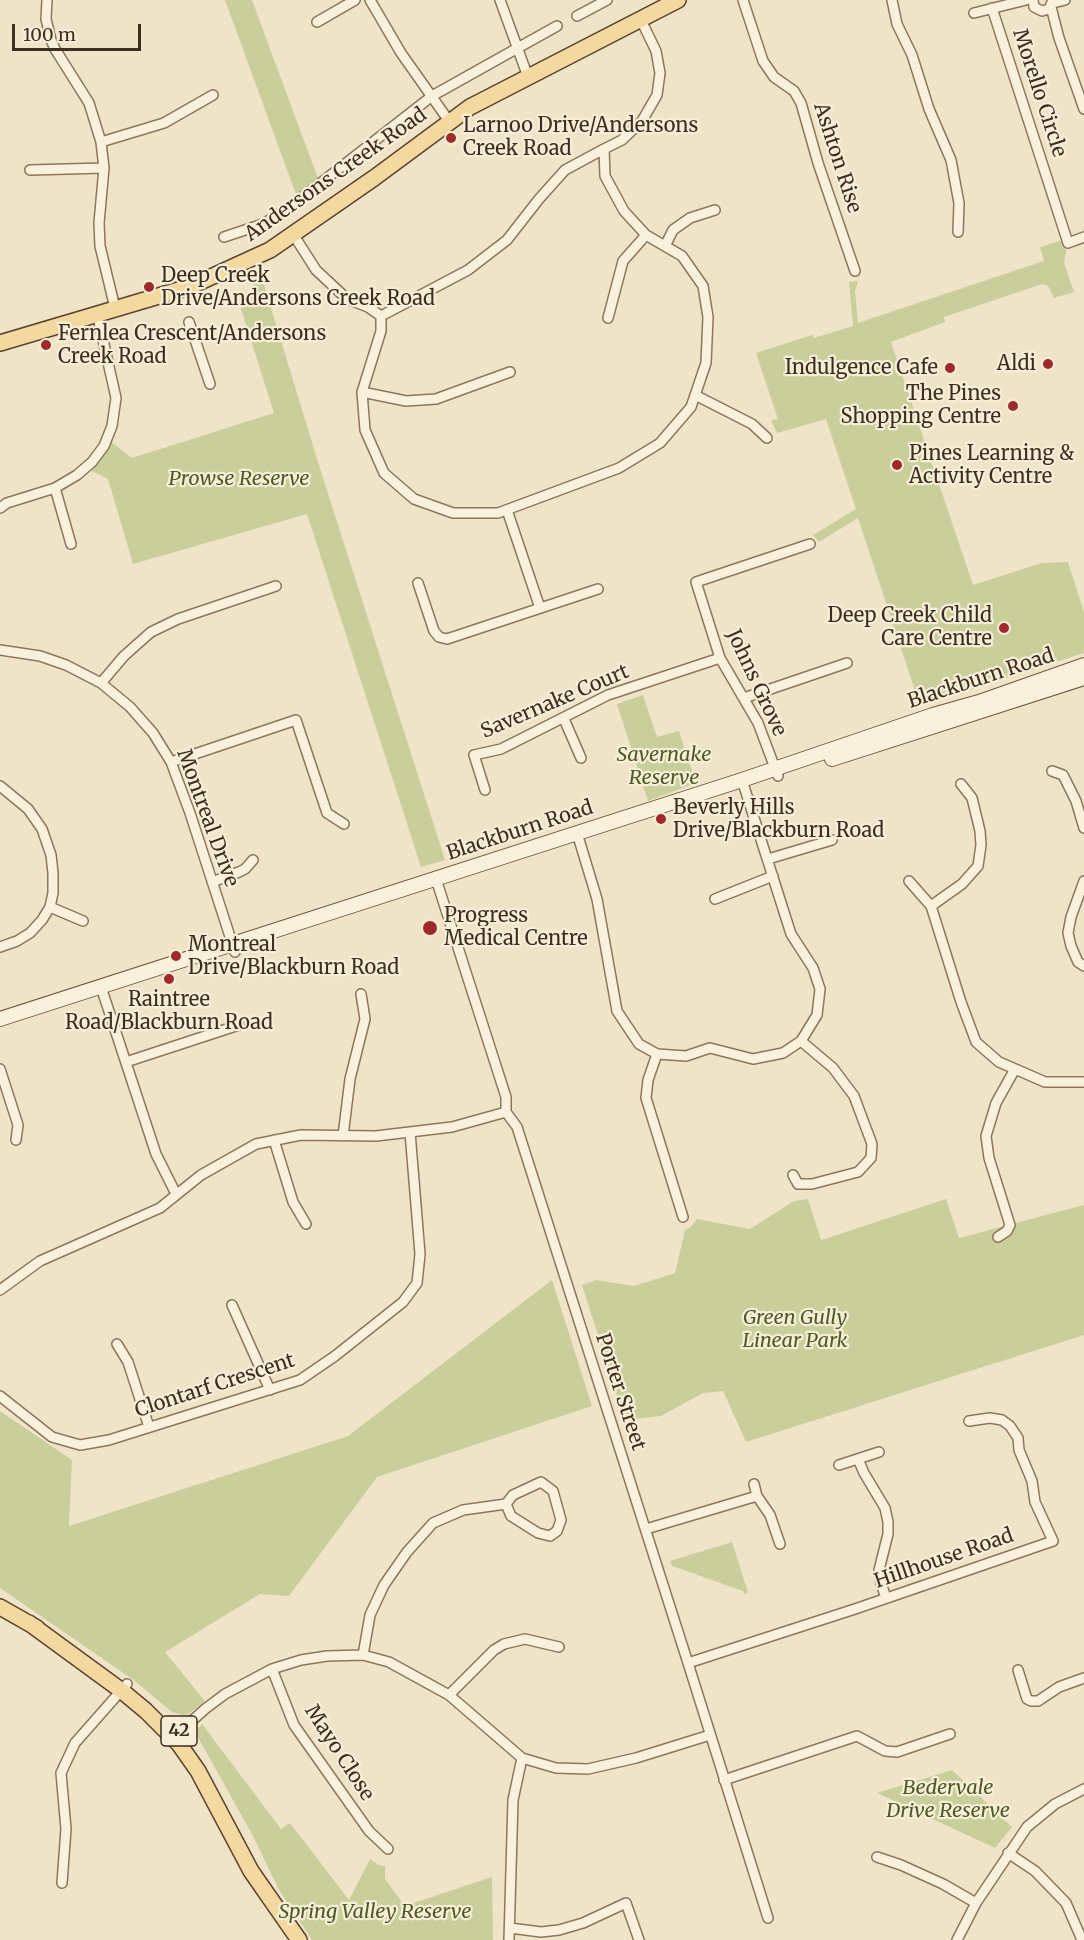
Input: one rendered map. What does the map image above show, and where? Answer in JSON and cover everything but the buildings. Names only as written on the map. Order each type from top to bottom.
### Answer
[{"type":"main road","name":"Andersons Creek Road","points":[[0,343],[189,287],[270,250],[374,178],[470,107],[641,20],[660,4],[678,0]]},
{"type":"main road","name":"Blackburn Road","points":[[0,1028],[102,991],[233,948],[744,784],[933,715],[979,702],[1084,665]]},
{"type":"main road","name":"Blackburn Road","points":[[777,772],[1084,678]]},
{"type":"main road","name":"Blackburn Road","points":[[0,1019],[102,991]]},
{"type":"main road","name":"42","points":[[0,1606],[62,1640],[125,1688],[194,1750],[212,1778],[268,1894],[299,1940]]},
{"type":"street","points":[[47,0],[46,19],[51,40],[89,103],[101,142],[104,168],[99,223],[100,246],[115,308]]},
{"type":"street","points":[[317,22],[355,0]]},
{"type":"street","points":[[370,0],[401,53],[449,121]]},
{"type":"street","points":[[500,0],[528,77]]},
{"type":"street","points":[[577,16],[607,0]]},
{"type":"street","name":"Ashton Rise","points":[[743,0],[763,61],[774,77],[794,91],[801,103],[818,163],[855,271]]},
{"type":"street","points":[[892,0],[897,24],[912,55],[929,109],[951,160],[959,203],[958,232]]},
{"type":"street","points":[[974,13],[1026,0]]},
{"type":"street","points":[[1004,6],[1037,7],[1065,0]]},
{"type":"street","name":"Morello Circle","points":[[1052,3],[1059,38],[1084,109]]},
{"type":"street","name":"Morello Circle","points":[[1037,7],[1048,17],[1059,38]]},
{"type":"street","name":"Morello Circle","points":[[992,8],[1068,243],[1084,237]]},
{"type":"street","points":[[381,316],[468,270],[507,240],[565,170],[622,140],[642,121],[657,94],[660,73],[656,51],[641,20]]},
{"type":"street","points":[[224,237],[263,224],[290,207],[432,96],[557,26]]},
{"type":"street","points":[[101,142],[164,123],[213,95]]},
{"type":"street","points":[[381,316],[381,331],[362,392],[365,430],[384,473],[414,499],[453,513],[498,513],[619,468],[660,443],[691,407],[706,363],[708,317],[703,286],[682,256],[646,236],[624,211],[605,176],[604,149]]},
{"type":"street","points":[[30,170],[104,168]]},
{"type":"street","points":[[666,246],[673,230],[690,218],[715,210]]},
{"type":"street","points":[[293,234],[316,270],[347,299],[368,307],[381,316]]},
{"type":"street","points":[[608,318],[623,261],[646,236]]},
{"type":"street","points":[[0,508],[8,503],[55,488],[77,475],[92,462],[104,446],[112,426],[116,398],[97,313]]},
{"type":"street","points":[[189,322],[210,384]]},
{"type":"street","points":[[362,392],[406,401],[436,399],[510,372]]},
{"type":"street","points":[[695,395],[752,424],[767,438]]},
{"type":"street","points":[[55,488],[71,544]]},
{"type":"street","points":[[507,510],[540,608]]},
{"type":"street","name":"Johns Grove","points":[[777,772],[758,723],[720,658],[696,582],[810,544]]},
{"type":"street","points":[[418,583],[434,631],[439,637],[447,639],[598,589]]},
{"type":"street","points":[[101,683],[124,656],[151,632],[178,619],[276,586]]},
{"type":"street","name":"Montreal Drive","points":[[0,650],[40,656],[66,665],[101,683],[130,707],[153,733],[171,762],[190,813],[233,948]]},
{"type":"street","name":"Savernake Court","points":[[485,790],[474,755],[501,748],[564,719],[608,695],[720,658]]},
{"type":"street","points":[[744,698],[847,663]]},
{"type":"street","points":[[564,719],[581,758]]},
{"type":"street","points":[[171,762],[296,720],[327,813],[344,824]]},
{"type":"street","points":[[1052,771],[1063,775],[1076,801],[1084,828]]},
{"type":"street","points":[[579,837],[597,899],[617,1011],[639,1044],[657,1054],[686,1056],[710,1048],[753,1059],[783,1053],[801,1041],[817,1015],[820,989],[813,968],[791,934],[744,784]]},
{"type":"street","points":[[932,906],[962,884],[978,866],[980,831],[972,798],[961,784]]},
{"type":"street","points":[[0,786],[28,809],[42,829],[51,855],[53,893],[50,907],[30,933],[0,947]]},
{"type":"street","points":[[768,859],[832,840]]},
{"type":"street","points":[[212,882],[245,869],[253,860]]},
{"type":"street","points":[[715,899],[773,876]]},
{"type":"street","points":[[909,881],[932,906],[961,1002],[976,1042],[999,1062],[1045,1082],[1084,1082]]},
{"type":"street","points":[[1084,881],[1071,917],[1068,933],[1078,962],[1084,966]]},
{"type":"street","name":"Porter Street","points":[[437,882],[506,1097],[506,1112],[517,1128],[768,1918]]},
{"type":"street","points":[[50,907],[83,921]]},
{"type":"street","points":[[102,991],[156,1154],[176,1194]]},
{"type":"street","points":[[343,1136],[350,1078],[365,1019],[361,994]]},
{"type":"street","points":[[126,1062],[239,1025]]},
{"type":"street","points":[[793,1175],[798,1184],[812,1184],[858,1172],[871,1158],[872,1144],[854,1096],[833,1068],[801,1041]]},
{"type":"street","points":[[657,1054],[648,1080],[646,1098],[683,1217]]},
{"type":"street","points":[[0,1069],[18,1125],[16,1140]]},
{"type":"street","points":[[998,1237],[1007,1231],[1010,1225],[989,1158],[986,1136],[996,1103],[1015,1069]]},
{"type":"street","points":[[0,1290],[40,1261],[160,1208],[201,1175],[256,1144],[301,1135],[376,1136],[452,1127],[506,1112]]},
{"type":"street","name":"Clontarf Crescent","points":[[0,1396],[52,1437],[80,1445],[94,1444],[300,1380],[335,1356],[403,1302],[417,1283],[420,1254],[410,1132]]},
{"type":"street","points":[[274,1140],[293,1202],[306,1224]]},
{"type":"street","points":[[232,1305],[270,1390]]},
{"type":"street","points":[[117,1344],[128,1362],[149,1427]]},
{"type":"street","name":"Hillhouse Road","points":[[688,1663],[1053,1541],[1035,1502],[1032,1481],[1019,1450],[1018,1438],[1010,1426],[1002,1420],[990,1418],[969,1421]]},
{"type":"street","points":[[839,1465],[879,1452]]},
{"type":"street","points":[[858,1459],[885,1508],[888,1522],[888,1534],[879,1570],[886,1598]]},
{"type":"street","points":[[363,1655],[370,1615],[384,1585],[406,1552],[433,1523],[463,1510],[506,1504],[513,1495],[541,1482],[553,1491],[561,1520],[556,1531],[550,1536],[538,1533],[511,1516],[506,1504]]},
{"type":"street","points":[[754,1484],[757,1496],[770,1515],[780,1544]]},
{"type":"street","points":[[646,1529],[757,1496]]},
{"type":"street","points":[[449,1695],[494,1650],[504,1644],[525,1639],[559,1647]]},
{"type":"street","points":[[177,1735],[205,1708],[225,1694],[272,1669],[301,1660],[327,1656],[363,1655],[389,1662],[449,1695],[522,1758],[556,1768],[588,1769],[636,1758],[710,1735]]},
{"type":"street","name":"Mayo Close","points":[[272,1669],[294,1725],[369,1831],[388,1849]]},
{"type":"street","points":[[1018,1670],[1028,1699],[1031,1701],[1038,1701],[1059,1687],[1084,1678]]},
{"type":"street","points":[[62,1883],[66,1829],[61,1773],[75,1743],[125,1688]]},
{"type":"street","points":[[724,1780],[857,1736],[885,1751],[897,1752],[950,1734]]},
{"type":"street","points":[[509,1940],[513,1800],[522,1758]]},
{"type":"street","points":[[957,1940],[976,1903],[1008,1852],[1027,1827],[1055,1804],[1084,1790]]},
{"type":"street","points":[[1008,1852],[1035,1871],[1066,1903],[1082,1940]]},
{"type":"street","points":[[877,1857],[944,1884],[976,1903]]},
{"type":"street","points":[[510,1928],[541,1932],[560,1930],[583,1923],[627,1903],[639,1940]]},
{"type":"green space","points":[[225,0],[252,0],[320,184],[298,200]]},
{"type":"green space","points":[[1065,239],[1067,246],[1064,263],[1074,292],[1054,298],[1048,286],[1042,284],[944,317],[945,322],[891,342],[973,585],[1042,563],[1068,562],[1084,612],[1084,653],[920,706],[858,518],[819,542],[813,535],[856,509],[826,419],[777,433],[771,420],[778,419],[756,353],[812,335],[814,338],[853,326],[849,282],[858,281],[855,291],[858,323],[1044,261],[1040,247]]},
{"type":"green space","name":"Prowse Reserve","points":[[260,272],[445,860],[421,867],[307,514],[133,564],[108,479],[92,471],[111,442],[132,458],[274,413],[241,309]]},
{"type":"green space","name":"Savernake Reserve","points":[[643,695],[657,737],[679,731],[696,783],[648,801],[617,704]]},
{"type":"green space","name":"Green Gully Linear Park","points":[[808,1199],[821,1240],[946,1199],[959,1238],[1084,1205],[1084,1335],[746,1442],[723,1391],[703,1393],[661,1416],[625,1420],[582,1285],[596,1280],[634,1286],[675,1273],[685,1230],[691,1227],[697,1219],[750,1229],[794,1201]]},
{"type":"green space","points":[[552,1280],[592,1406],[377,1477],[289,1596],[260,1594],[165,1652],[205,1701],[188,1714],[172,1712],[135,1681],[0,1588],[0,1411],[72,1460],[69,1526],[348,1436]]},
{"type":"green space","points":[[732,1542],[748,1592],[745,1594],[743,1591],[672,1566],[670,1561]]},
{"type":"green space","name":"Spring Valley Reserve","points":[[202,1724],[281,1829],[290,1823],[349,1900],[370,1859],[378,1865],[385,1866],[385,1879],[405,1906],[492,1877],[493,1940],[312,1940],[279,1890],[253,1836],[195,1732]]},
{"type":"green space","name":"Bedervale Drive Reserve","points":[[952,1770],[1012,1827],[995,1848],[877,1793]]},
{"type":"place","name":"Larnoo Drive/Andersons Creek Road","points":[[451,138]]},
{"type":"place","name":"Deep Creek Drive/Andersons Creek Road","points":[[149,287]]},
{"type":"place","name":"Fernlea Crescent/Andersons Creek Road","points":[[46,345]]},
{"type":"place","name":"Aldi","points":[[1048,364]]},
{"type":"place","name":"Indulgence Cafe","points":[[950,368]]},
{"type":"place","name":"The Pines Shopping Centre","points":[[1013,406]]},
{"type":"place","name":"Pines Learning & Activity Centre","points":[[897,465]]},
{"type":"place","name":"Deep Creek Child Care Centre","points":[[1004,628]]},
{"type":"place","name":"Beverly Hills Drive/Blackburn Road","points":[[661,819]]},
{"type":"place","name":"Progress Medical Centre","points":[[430,928]]},
{"type":"place","name":"Montreal Drive/Blackburn Road","points":[[176,956]]},
{"type":"place","name":"Raintree Road/Blackburn Road","points":[[169,979]]}]
